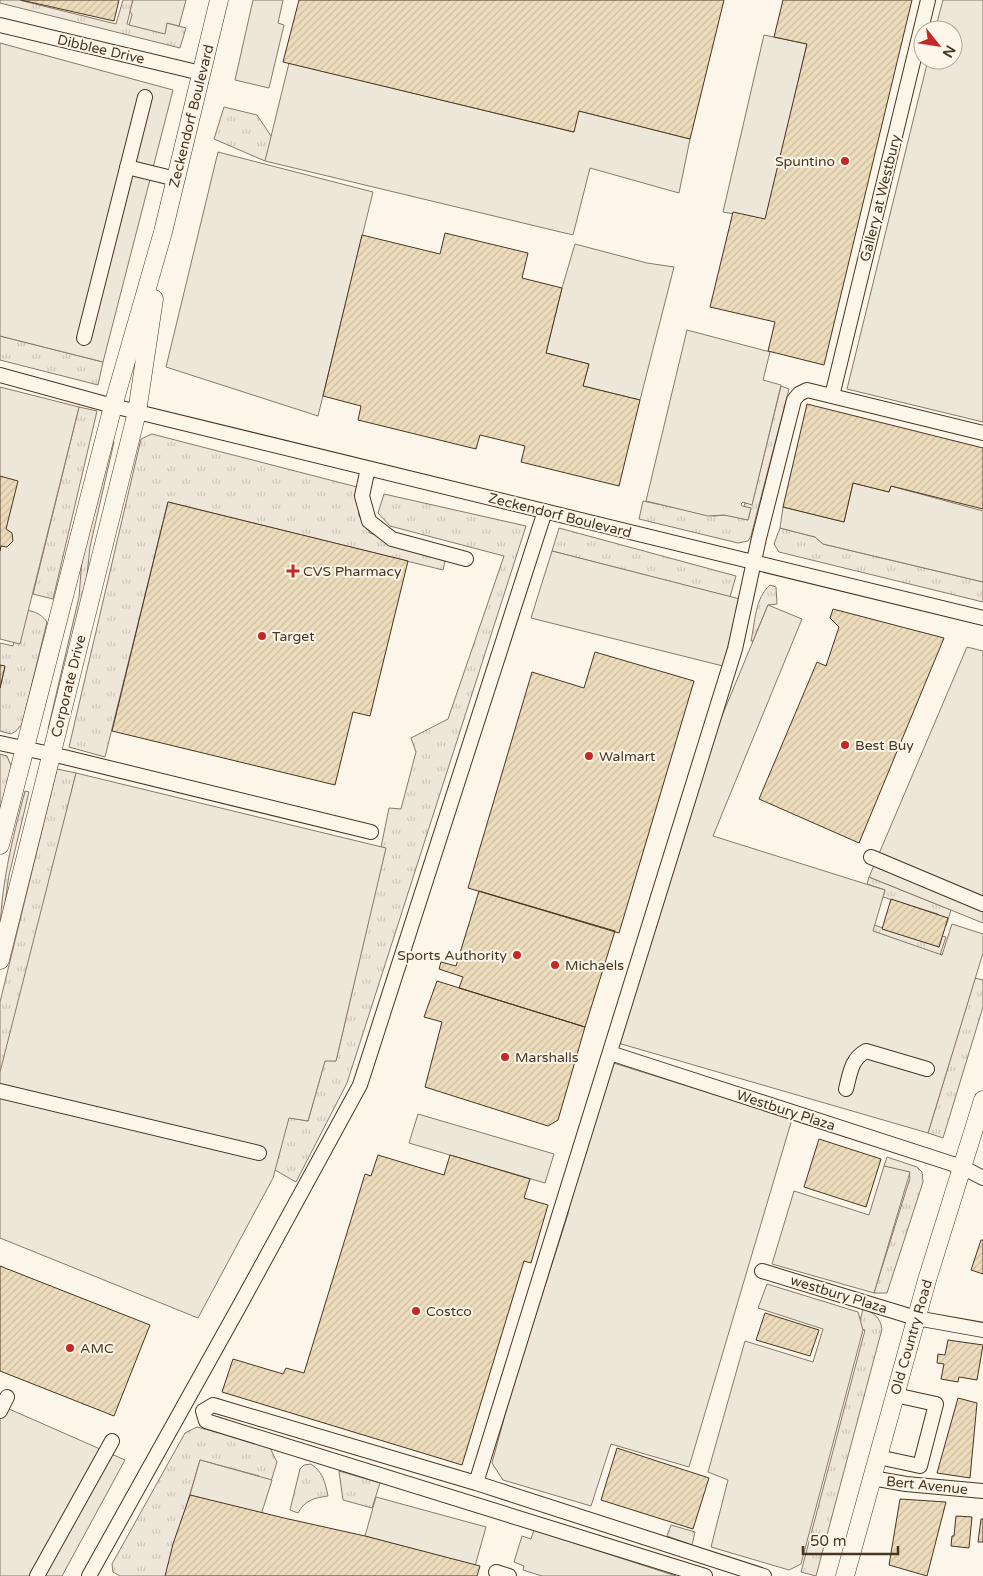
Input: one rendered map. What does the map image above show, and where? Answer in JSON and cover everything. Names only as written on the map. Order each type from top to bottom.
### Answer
[{"type":"main road","name":"Zeckendorf Boulevard","points":[[113,406],[163,232],[219,0]]},
{"type":"main road","name":"Zeckendorf Boulevard","points":[[137,412],[163,232]]},
{"type":"main road","name":"Corporate Drive","points":[[0,845],[113,406]]},
{"type":"main road","name":"Corporate Drive","points":[[0,960],[137,412]]},
{"type":"main road","name":"Old Country Road","points":[[845,1576],[916,1318],[983,1100]]},
{"type":"street","name":"Gallery at Westbury","points":[[832,396],[928,0]]},
{"type":"street","name":"Dibblee Drive","points":[[0,24],[202,73]]},
{"type":"street","points":[[84,338],[145,97]]},
{"type":"street","points":[[127,167],[176,179]]},
{"type":"street","points":[[0,375],[113,406]]},
{"type":"street","points":[[476,1483],[736,649],[759,538],[794,400],[808,390],[983,433]]},
{"type":"street","name":"Zeckendorf Boulevard","points":[[113,406],[983,618]]},
{"type":"street","points":[[368,468],[362,496],[369,521],[392,539],[466,559]]},
{"type":"street","points":[[89,1576],[360,1085],[545,511]]},
{"type":"street","points":[[0,743],[371,832]]},
{"type":"street","points":[[871,856],[983,904]]},
{"type":"street","points":[[846,1089],[853,1064],[860,1054],[866,1050],[927,1069]]},
{"type":"street","name":"Westbury Plaza","points":[[610,1053],[962,1167],[983,1178]]},
{"type":"street","points":[[0,1091],[259,1153]]},
{"type":"street","name":"westbury Plaza","points":[[762,1270],[916,1318],[983,1330]]},
{"type":"street","points":[[878,1457],[920,1466],[936,1404],[895,1395]]},
{"type":"street","points":[[0,1411],[7,1397]]},
{"type":"street","points":[[185,1405],[203,1412]]},
{"type":"street","points":[[203,1412],[213,1405],[476,1483],[764,1576]]},
{"type":"street","points":[[203,1412],[206,1421],[705,1576]]},
{"type":"street","points":[[37,1576],[112,1440]]},
{"type":"street","name":"Bert Avenue","points":[[872,1478],[906,1484],[983,1491]]},
{"type":"green space","points":[[0,0],[19,0],[116,24],[123,0],[133,0],[127,24],[164,33],[167,23],[186,28],[180,48],[0,3]]},
{"type":"green space","points":[[224,107],[257,115],[275,142],[265,161],[214,139]]},
{"type":"green space","points":[[0,336],[103,362],[98,385],[0,360]]},
{"type":"green space","points":[[781,386],[789,389],[751,536],[748,541],[738,543],[639,519],[643,501],[714,516],[726,515],[748,520],[751,508],[744,507],[745,503],[752,504]]},
{"type":"green space","points":[[79,407],[97,411],[53,599],[33,594]]},
{"type":"green space","points":[[152,434],[357,487],[359,516],[370,533],[445,561],[443,570],[168,502],[105,757],[69,747],[141,439]]},
{"type":"green space","points":[[110,441],[114,442],[90,547],[86,584],[52,728],[48,729],[79,597],[82,559]]},
{"type":"green space","points":[[384,494],[526,526],[347,1083],[296,1182],[268,1166],[280,1116],[308,1121],[325,1060],[336,1061],[385,848],[381,847],[389,808],[401,809],[416,752],[411,738],[448,719],[504,556],[390,526],[378,513]]},
{"type":"green space","points":[[559,528],[736,576],[730,597],[552,551]]},
{"type":"green space","points":[[780,528],[815,537],[823,544],[983,582],[983,602],[779,552],[774,544]]},
{"type":"green space","points":[[770,585],[776,587],[777,604],[768,605],[753,641],[751,641],[758,603]]},
{"type":"green space","points":[[20,609],[39,614],[47,622],[22,724],[11,734],[0,731],[0,688],[5,667],[0,665],[0,643],[13,646]]},
{"type":"green space","points":[[0,754],[7,756],[12,768],[0,811]]},
{"type":"green space","points":[[57,769],[76,773],[6,1063],[0,1076],[0,1002]]},
{"type":"green space","points":[[25,791],[29,792],[9,875],[0,939],[4,883]]},
{"type":"green space","points":[[869,877],[951,910],[946,926],[938,914],[883,897],[885,890],[867,884]]},
{"type":"green space","points":[[874,925],[939,947],[942,936],[946,937],[940,955],[872,931]]},
{"type":"green space","points":[[975,978],[983,980],[983,1007],[943,1138],[928,1133]]},
{"type":"green space","points":[[887,1157],[917,1167],[922,1172],[923,1182],[887,1293],[874,1293],[910,1178],[909,1174],[884,1166]]},
{"type":"green space","points":[[863,1309],[876,1316],[880,1321],[882,1329],[816,1576],[801,1572],[865,1330],[858,1328]]},
{"type":"green space","points":[[197,1427],[269,1446],[277,1462],[269,1488],[259,1476],[200,1460],[166,1576],[120,1576],[113,1572],[112,1564],[185,1433]]},
{"type":"green space","points":[[311,1464],[321,1474],[328,1496],[310,1500],[298,1513],[290,1510],[300,1469],[304,1465]]},
{"type":"green space","points":[[339,1471],[380,1483],[372,1508],[343,1500]]},
{"type":"green space","points":[[671,1525],[695,1532],[692,1545],[667,1536]]},
{"type":"shaded area","points":[[133,0],[186,0],[179,26],[167,23],[165,34],[129,25]]},
{"type":"shaded area","points":[[253,0],[283,0],[278,23],[284,25],[269,88],[235,80]]},
{"type":"shaded area","points":[[943,0],[983,0],[983,422],[847,389],[926,70],[963,70],[963,20],[938,20]]},
{"type":"shaded area","points":[[764,35],[807,44],[766,220],[723,212]]},
{"type":"shaded area","points":[[0,43],[173,90],[103,362],[0,336]]},
{"type":"shaded area","points":[[289,63],[573,132],[579,111],[690,139],[679,193],[590,168],[573,235],[265,161]]},
{"type":"shaded area","points":[[218,152],[373,192],[318,416],[166,367]]},
{"type":"shaded area","points":[[575,244],[647,263],[674,267],[640,400],[583,386],[589,364],[546,353]]},
{"type":"shaded area","points":[[687,330],[770,352],[763,380],[781,385],[752,505],[743,502],[741,504],[751,508],[748,520],[724,515],[708,516],[646,501]]},
{"type":"shaded area","points":[[0,387],[79,407],[20,644],[0,639]]},
{"type":"shaded area","points":[[853,483],[889,492],[891,486],[983,511],[983,582],[823,544],[815,537],[780,528],[783,507],[844,522]]},
{"type":"shaded area","points":[[552,551],[740,599],[723,666],[531,618]]},
{"type":"shaded area","points":[[768,605],[802,619],[713,836],[885,890],[873,931],[942,955],[952,924],[983,934],[983,953],[928,1133],[611,1041],[678,822]]},
{"type":"shaded area","points":[[967,647],[983,651],[983,923],[869,877]]},
{"type":"shaded area","points":[[76,773],[386,848],[336,1061],[325,1061],[308,1121],[289,1118],[273,1178],[198,1318],[0,1238],[0,1072]]},
{"type":"shaded area","points":[[604,1060],[792,1119],[689,1467],[611,1444],[591,1506],[503,1480],[492,1463],[512,1389],[568,1214]]},
{"type":"shaded area","points":[[418,1114],[554,1154],[545,1183],[409,1143]]},
{"type":"shaded area","points":[[884,1166],[910,1172],[874,1293],[772,1264],[794,1191],[869,1215]]},
{"type":"shaded area","points":[[767,1284],[858,1312],[863,1330],[801,1564],[789,1570],[711,1547],[728,1480],[708,1472],[745,1341],[813,1362],[823,1329],[758,1308]]},
{"type":"shaded area","points":[[0,1405],[125,1460],[62,1576],[0,1576]]},
{"type":"shaded area","points":[[200,1460],[272,1480],[261,1515],[190,1495]]},
{"type":"shaded area","points":[[376,1497],[486,1527],[475,1566],[365,1536]]},
{"type":"shaded area","points":[[534,1530],[676,1576],[542,1576],[523,1570],[524,1566],[514,1562],[522,1536],[531,1539]]},
{"type":"building","points":[[21,0],[119,0],[114,21]]},
{"type":"building","points":[[299,0],[724,0],[690,139],[579,111],[574,132],[283,62]]},
{"type":"building","points":[[783,0],[912,0],[824,365],[768,351],[775,322],[710,307],[733,212],[765,219],[807,44],[774,37]]},
{"type":"building","points":[[445,233],[528,253],[522,278],[562,288],[546,353],[589,364],[583,386],[640,400],[619,486],[521,462],[525,446],[480,435],[476,449],[358,420],[361,406],[323,396],[362,235],[440,254]]},
{"type":"building","points":[[807,404],[983,448],[983,509],[891,486],[889,492],[853,483],[844,522],[783,507]]},
{"type":"building","points":[[0,476],[18,481],[6,529],[12,533],[13,541],[7,547],[1,546],[0,551]]},
{"type":"building","name":"Target","points":[[168,502],[408,561],[370,716],[353,712],[335,785],[112,731]]},
{"type":"building","points":[[833,609],[944,638],[859,843],[759,799],[817,662],[826,666],[839,627],[830,618]]},
{"type":"building","name":"Walmart","points":[[595,652],[694,681],[619,933],[468,888],[532,672],[584,688]]},
{"type":"building","points":[[0,665],[5,666],[0,688]]},
{"type":"building","points":[[479,891],[615,931],[585,1027],[459,988],[463,977],[439,969],[441,962],[456,966]]},
{"type":"building","points":[[891,899],[948,918],[939,947],[882,929]]},
{"type":"building","name":"Marshalls","points":[[437,981],[585,1027],[558,1120],[548,1126],[425,1087],[442,1022],[424,1017]]},
{"type":"building","points":[[819,1139],[881,1159],[866,1207],[804,1187]]},
{"type":"building","name":"Costco","points":[[378,1155],[444,1175],[450,1155],[530,1179],[524,1198],[548,1205],[531,1263],[524,1261],[462,1465],[222,1392],[233,1359],[283,1374],[286,1368],[304,1373],[365,1174],[371,1176]]},
{"type":"building","points":[[981,1240],[983,1240],[983,1274],[971,1270]]},
{"type":"building","name":"AMC","points":[[0,1266],[150,1325],[114,1416],[0,1371]]},
{"type":"building","points":[[765,1313],[819,1330],[810,1356],[756,1340]]},
{"type":"building","points":[[948,1340],[983,1345],[977,1380],[959,1377],[958,1382],[941,1379],[944,1364],[937,1363],[938,1354],[945,1355]]},
{"type":"building","points":[[958,1398],[977,1403],[970,1478],[937,1473]]},
{"type":"building","points":[[617,1448],[709,1478],[693,1529],[601,1500]]},
{"type":"building","points":[[190,1495],[365,1536],[480,1566],[477,1576],[165,1576],[173,1544]]},
{"type":"building","points":[[900,1499],[946,1502],[927,1576],[889,1565]]},
{"type":"building","points":[[956,1516],[972,1517],[969,1548],[951,1546]]},
{"type":"building","points":[[981,1519],[983,1519],[983,1542],[978,1542]]},
{"type":"place","name":"Spuntino","points":[[845,161]]},
{"type":"place","name":"CVS Pharmacy","points":[[293,571]]},
{"type":"place","name":"Target","points":[[262,636]]},
{"type":"place","name":"Best Buy","points":[[845,745]]},
{"type":"place","name":"Walmart","points":[[589,756]]},
{"type":"place","name":"Sports Authority","points":[[517,955]]},
{"type":"place","name":"Michaels","points":[[555,965]]},
{"type":"place","name":"Marshalls","points":[[505,1057]]},
{"type":"place","name":"Costco","points":[[416,1311]]},
{"type":"place","name":"AMC","points":[[70,1348]]}]
